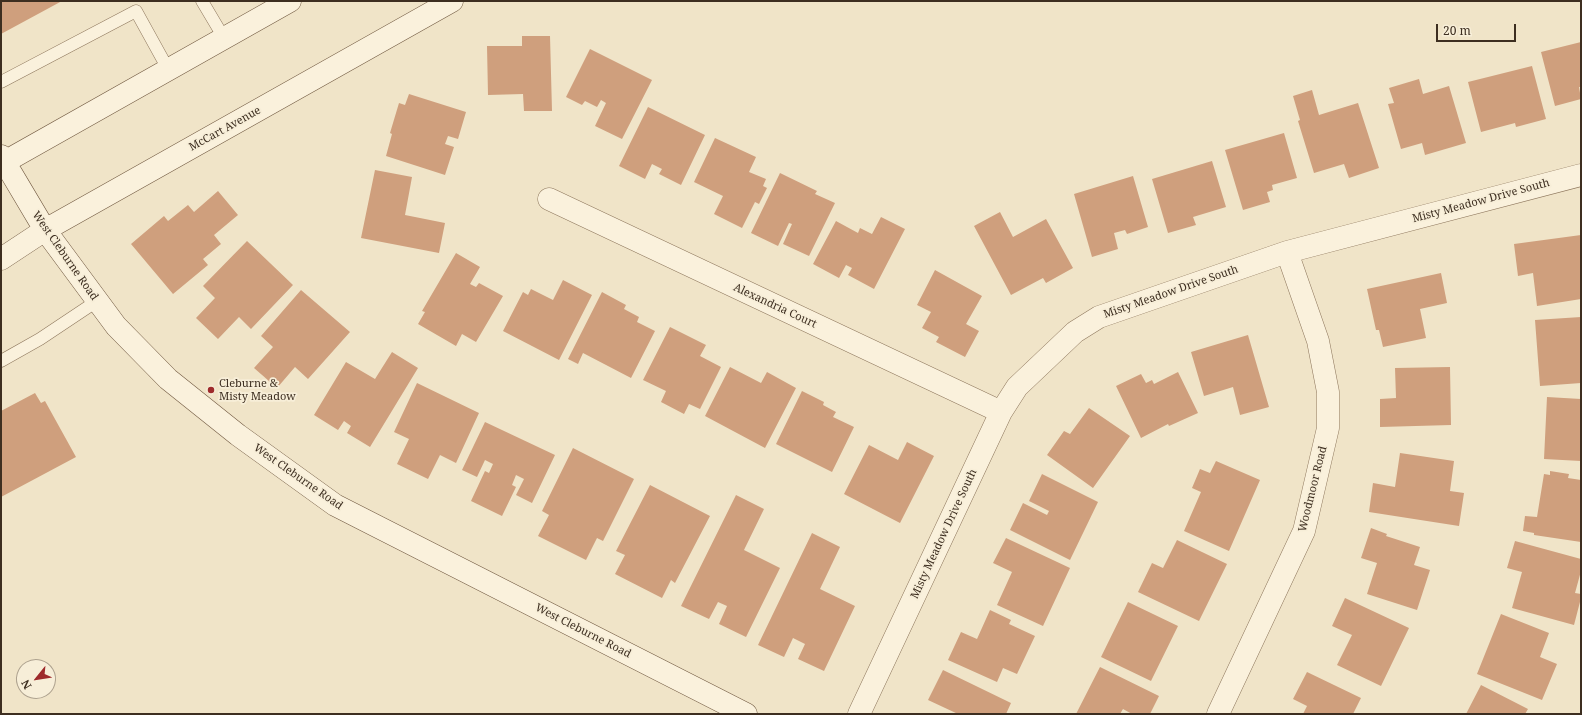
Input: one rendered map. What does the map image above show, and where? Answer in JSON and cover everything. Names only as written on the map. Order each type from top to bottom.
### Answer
[{"type":"street","points":[[2,161],[290,1]]},
{"type":"street","name":"McCart Avenue","points":[[1,259],[45,230],[452,1]]},
{"type":"street","name":"West Cleburne Road","points":[[2,161],[45,230],[116,326],[168,378],[238,435],[335,505],[746,714]]},
{"type":"street","name":"Misty Meadow Drive South","points":[[859,714],[1001,412],[1017,387],[1075,332],[1100,317],[1287,252],[1581,175]]},
{"type":"street","name":"Alexandria Court","points":[[549,199],[1001,412]]},
{"type":"street","name":"Woodmoor Road","points":[[1218,714],[1304,531],[1328,428],[1328,392],[1318,340],[1287,252]]},
{"type":"lane","points":[[202,1],[224,38]]},
{"type":"lane","points":[[1,82],[136,11],[168,69]]},
{"type":"lane","points":[[1,361],[40,339],[97,301]]},
{"type":"building","points":[[1,1],[62,1],[1,34]]},
{"type":"building","points":[[522,36],[550,36],[552,111],[524,111],[523,94],[488,95],[487,46],[522,46]]},
{"type":"building","points":[[1581,42],[1581,87],[1579,87],[1581,99],[1555,106],[1541,52]]},
{"type":"building","points":[[590,49],[652,80],[622,139],[595,126],[606,103],[601,100],[597,107],[585,101],[582,105],[566,97]]},
{"type":"building","points":[[1532,66],[1546,119],[1516,127],[1515,123],[1481,132],[1468,82]]},
{"type":"building","points":[[1419,79],[1423,94],[1449,86],[1466,143],[1425,155],[1422,143],[1401,149],[1388,104],[1394,103],[1389,88]]},
{"type":"building","points":[[1312,90],[1319,115],[1358,103],[1379,168],[1349,178],[1344,164],[1314,173],[1298,121],[1300,120],[1293,96]]},
{"type":"building","points":[[409,94],[466,112],[458,139],[448,136],[445,144],[454,147],[445,175],[386,156],[392,134],[390,133],[399,103],[405,105]]},
{"type":"building","points":[[648,107],[705,135],[681,185],[659,174],[662,169],[652,164],[645,179],[619,166]]},
{"type":"building","points":[[1284,133],[1297,178],[1272,185],[1273,190],[1267,192],[1270,202],[1243,210],[1225,150]]},
{"type":"building","points":[[715,138],[756,157],[749,172],[766,179],[763,186],[767,188],[759,204],[755,202],[742,228],[714,214],[723,196],[694,182]]},
{"type":"building","points":[[1212,161],[1226,207],[1193,217],[1196,225],[1168,233],[1152,179]]},
{"type":"building","points":[[375,170],[412,177],[405,215],[445,223],[439,253],[361,238]]},
{"type":"building","points":[[780,173],[817,191],[815,194],[835,203],[809,256],[783,244],[792,224],[789,223],[778,246],[751,233]]},
{"type":"building","points":[[1133,176],[1148,227],[1127,234],[1125,230],[1114,233],[1118,249],[1092,257],[1074,194]]},
{"type":"building","points":[[218,191],[238,215],[214,235],[221,244],[203,259],[208,265],[173,294],[131,244],[164,216],[168,221],[188,205],[194,212]]},
{"type":"building","points":[[1000,212],[1013,237],[1046,219],[1073,268],[1046,283],[1043,278],[1011,295],[974,226]]},
{"type":"building","points":[[881,217],[905,229],[874,289],[848,275],[852,268],[846,265],[839,278],[813,264],[836,221],[858,233],[860,228],[872,234]]},
{"type":"building","points":[[1581,235],[1581,299],[1537,306],[1533,273],[1518,276],[1514,244]]},
{"type":"building","points":[[247,241],[293,285],[251,329],[239,317],[218,339],[196,318],[215,298],[203,286]]},
{"type":"building","points":[[456,253],[480,267],[470,284],[476,287],[479,283],[503,296],[476,342],[462,334],[456,346],[418,324],[425,312],[422,311]]},
{"type":"building","points":[[935,270],[982,296],[966,324],[979,331],[965,357],[936,342],[939,337],[922,328],[931,312],[917,305]]},
{"type":"building","points":[[1441,273],[1447,303],[1420,309],[1426,338],[1383,347],[1379,330],[1376,330],[1367,289]]},
{"type":"building","points":[[563,280],[592,295],[559,360],[503,331],[523,292],[528,295],[531,289],[553,300]]},
{"type":"building","points":[[301,290],[350,332],[308,379],[295,367],[277,388],[254,368],[273,347],[261,336]]},
{"type":"building","points":[[602,292],[626,305],[624,309],[639,317],[637,322],[655,331],[631,378],[583,353],[578,364],[568,359]]},
{"type":"building","points":[[1581,317],[1581,383],[1540,386],[1535,320]]},
{"type":"building","points":[[670,327],[706,345],[700,356],[721,367],[700,409],[689,404],[684,414],[661,402],[666,391],[643,380]]},
{"type":"building","points":[[1248,335],[1269,407],[1240,415],[1233,387],[1204,396],[1191,352]]},
{"type":"building","points":[[392,352],[418,368],[370,447],[347,433],[351,426],[344,421],[338,430],[314,415],[346,362],[375,379]]},
{"type":"building","points":[[730,367],[761,383],[767,372],[796,388],[765,448],[705,416]]},
{"type":"building","points":[[1450,367],[1451,425],[1380,427],[1380,399],[1396,398],[1395,368]]},
{"type":"building","points":[[1178,372],[1198,413],[1169,426],[1168,424],[1141,438],[1116,386],[1141,374],[1146,383],[1152,380],[1154,384]]},
{"type":"building","points":[[417,383],[479,413],[456,463],[440,455],[428,479],[397,464],[409,439],[394,432]]},
{"type":"building","points":[[802,391],[824,402],[823,405],[836,412],[833,417],[854,427],[832,472],[776,444]]},
{"type":"building","points":[[35,393],[41,403],[45,401],[76,457],[1,497],[1,411]]},
{"type":"building","points":[[1547,397],[1581,399],[1581,461],[1544,459]]},
{"type":"building","points":[[1089,408],[1130,436],[1093,488],[1047,455],[1064,431],[1070,434]]},
{"type":"building","points":[[485,422],[555,455],[532,503],[516,495],[524,479],[516,475],[512,485],[516,487],[502,516],[471,501],[485,471],[489,473],[493,464],[485,460],[477,477],[462,470]]},
{"type":"building","points":[[907,442],[934,456],[900,523],[844,494],[869,445],[898,460]]},
{"type":"building","points":[[573,448],[634,479],[603,541],[597,538],[586,560],[538,536],[549,515],[542,511]]},
{"type":"building","points":[[1400,453],[1454,461],[1450,491],[1464,493],[1459,526],[1369,512],[1373,483],[1395,487]]},
{"type":"building","points":[[1216,461],[1260,480],[1229,551],[1184,531],[1201,492],[1192,488],[1200,469],[1210,473]]},
{"type":"building","points":[[1550,471],[1569,474],[1568,478],[1581,480],[1581,542],[1534,535],[1534,533],[1523,531],[1525,516],[1537,517],[1544,474],[1550,475]]},
{"type":"building","points":[[1042,474],[1098,502],[1070,560],[1010,530],[1023,503],[1047,515],[1049,511],[1029,501]]},
{"type":"building","points":[[650,485],[710,516],[675,583],[671,580],[662,598],[615,574],[625,555],[616,551]]},
{"type":"building","points":[[736,495],[764,509],[744,550],[780,568],[746,637],[719,624],[727,606],[718,602],[709,619],[681,606]]},
{"type":"building","points":[[1371,528],[1387,534],[1386,536],[1420,547],[1414,565],[1430,570],[1417,610],[1367,594],[1377,563],[1361,558]]},
{"type":"building","points":[[812,533],[840,547],[820,589],[855,606],[824,671],[798,659],[805,644],[793,638],[784,657],[758,645]]},
{"type":"building","points":[[1006,538],[1070,568],[1043,626],[997,605],[1012,572],[993,563]]},
{"type":"building","points":[[1177,540],[1227,564],[1199,621],[1138,592],[1152,563],[1163,568]]},
{"type":"building","points":[[1515,541],[1581,559],[1581,571],[1575,593],[1581,594],[1581,598],[1574,625],[1512,608],[1522,572],[1507,568]]},
{"type":"building","points":[[1345,598],[1409,628],[1381,686],[1337,665],[1352,635],[1332,626]]},
{"type":"building","points":[[1128,602],[1178,626],[1151,681],[1101,657]]},
{"type":"building","points":[[990,610],[1011,620],[1009,624],[1035,636],[1017,674],[1003,668],[997,682],[948,660],[961,632],[977,639]]},
{"type":"building","points":[[1501,614],[1549,633],[1540,657],[1557,664],[1542,700],[1477,674]]},
{"type":"building","points":[[1100,667],[1159,696],[1150,714],[1132,714],[1123,709],[1120,714],[1076,714]]},
{"type":"building","points":[[943,670],[1011,703],[1006,714],[958,714],[928,700]]},
{"type":"building","points":[[1307,672],[1361,698],[1353,714],[1303,714],[1307,706],[1293,699]]},
{"type":"building","points":[[1481,685],[1528,709],[1525,714],[1466,714]]},
{"type":"place","name":"Cleburne & Misty Meadow","points":[[211,390]]}]
